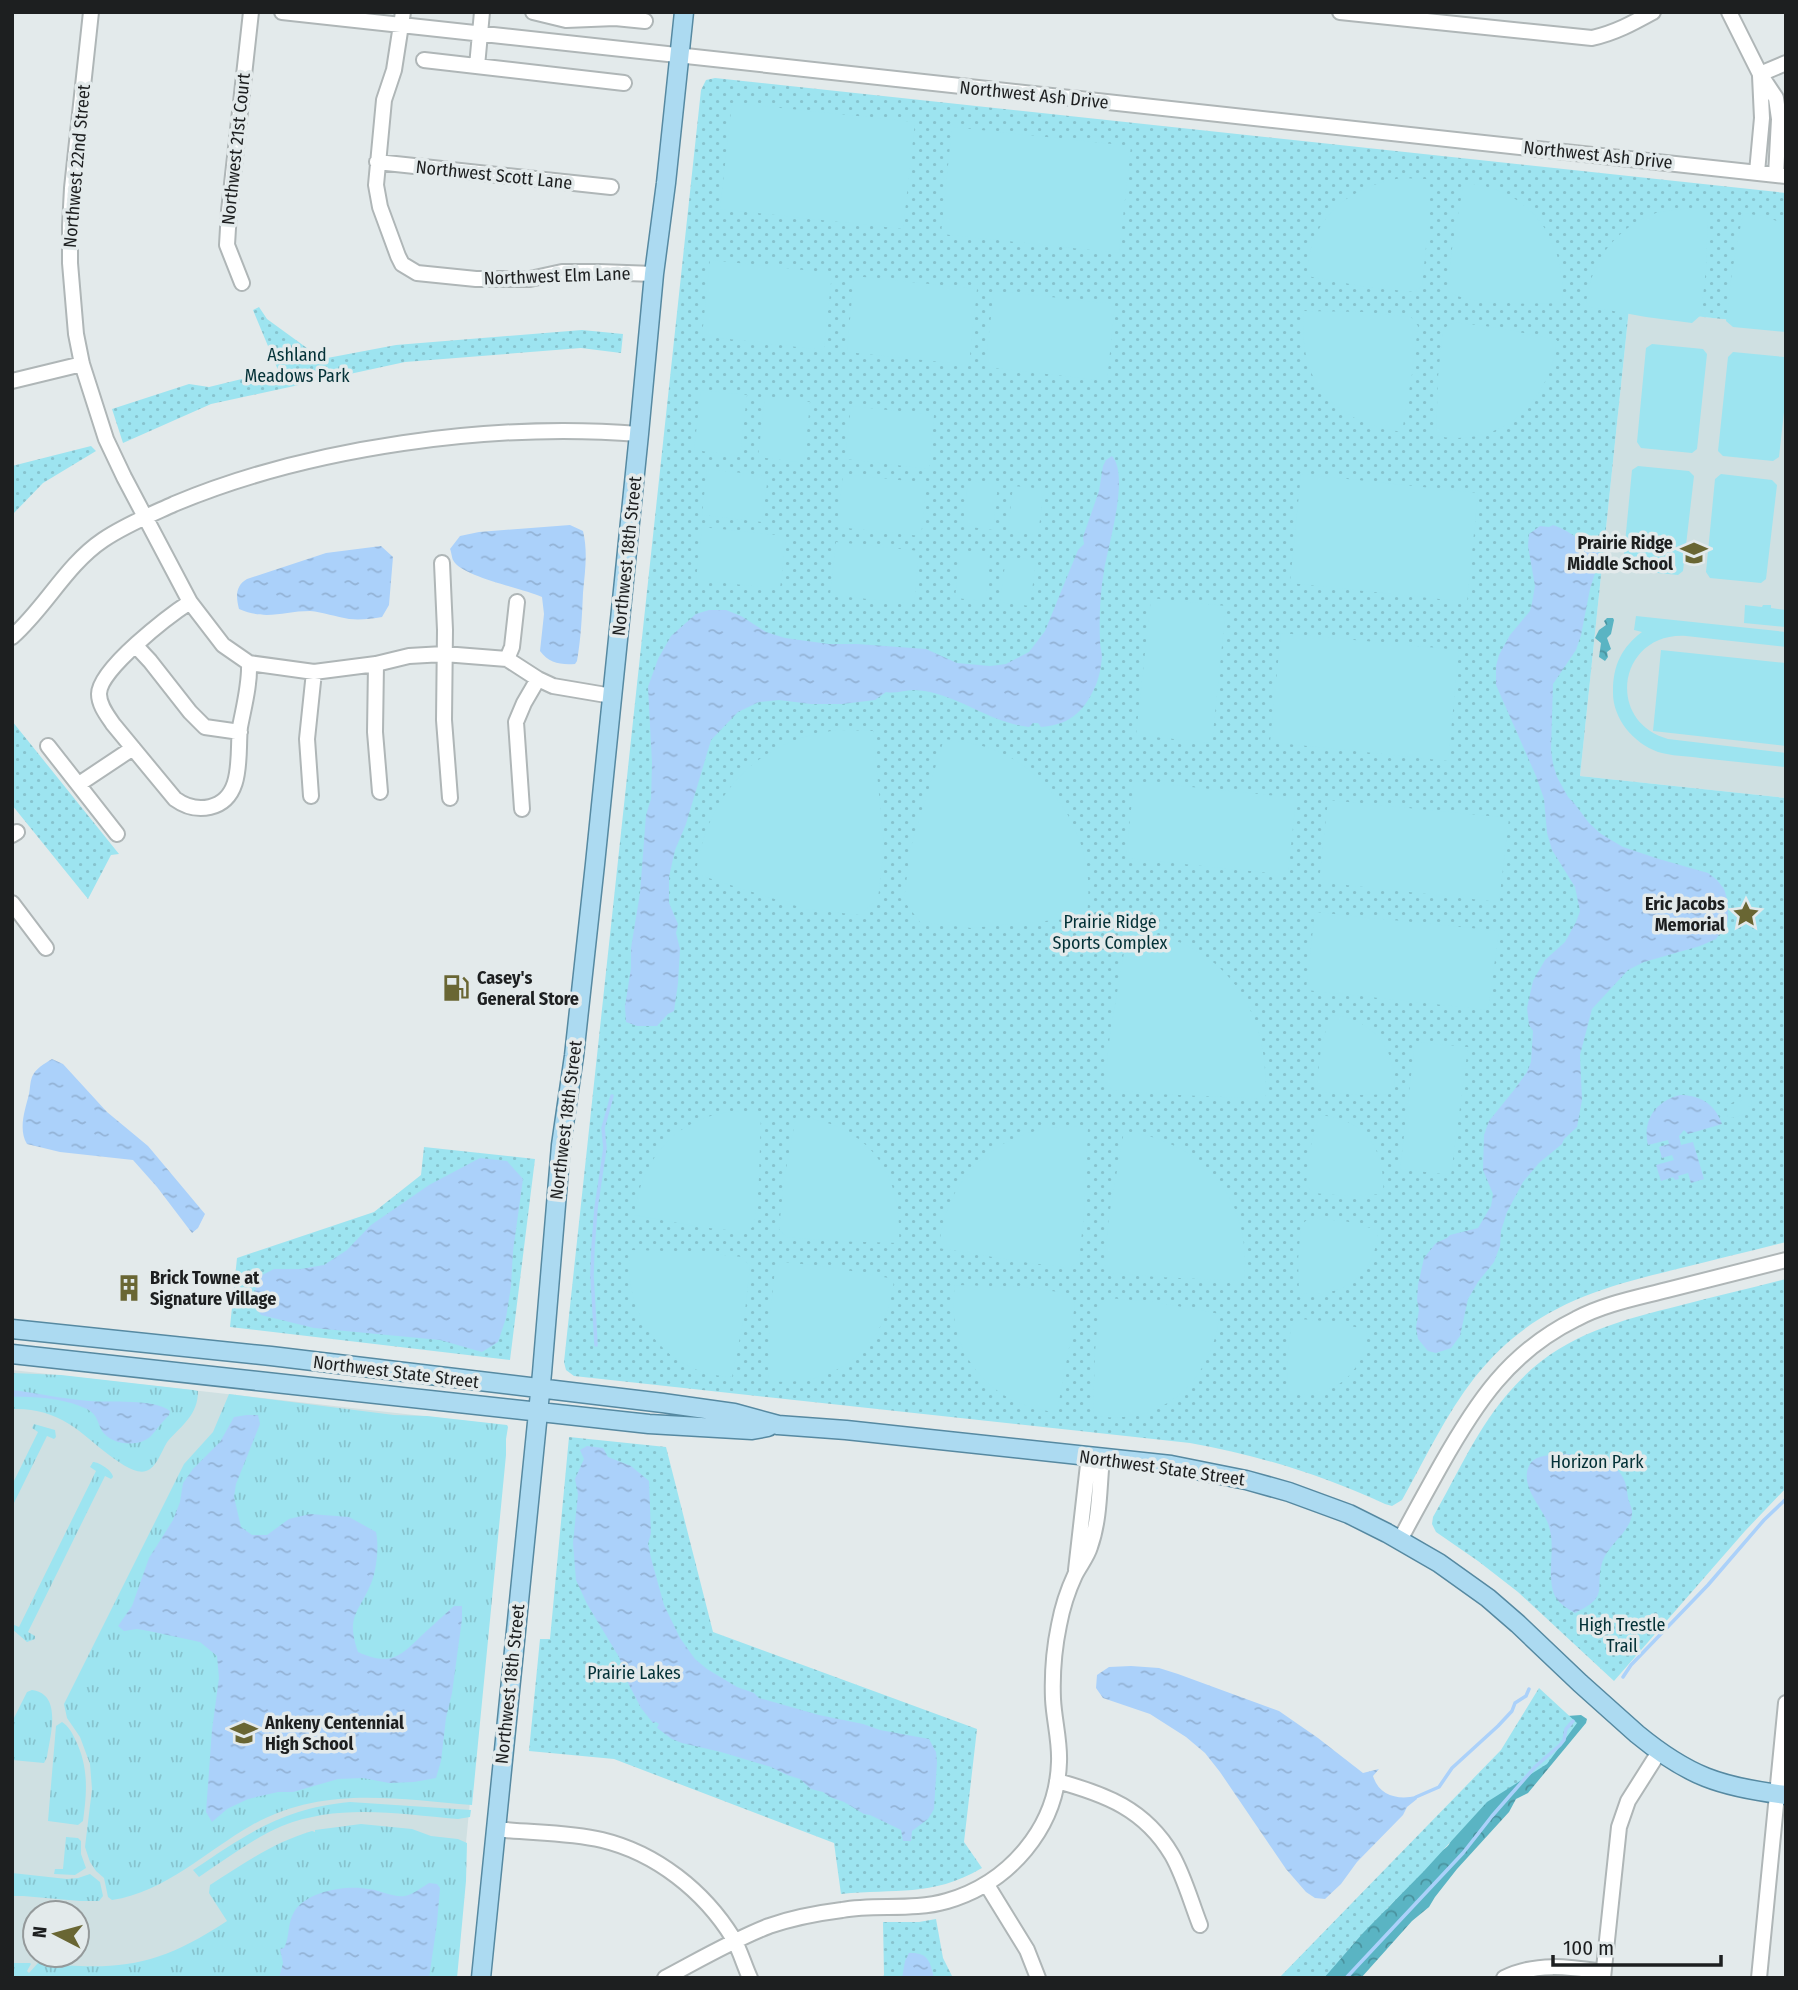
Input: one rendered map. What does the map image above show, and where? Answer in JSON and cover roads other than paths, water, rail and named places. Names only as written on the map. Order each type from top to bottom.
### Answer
[{"type":"main road","name":"Northwest 18th Street","points":[[481,1978],[561,1146],[575,1043],[654,274],[684,12]]},
{"type":"main road","name":"Northwest State Street","points":[[12,1329],[259,1355],[734,1413],[778,1425],[846,1430],[1204,1470],[1267,1485],[1349,1514],[1400,1540],[1447,1569],[1488,1598],[1659,1752],[1681,1766],[1703,1777],[1740,1788],[1781,1795]]},
{"type":"main road","name":"Northwest State Street","points":[[12,1354],[649,1424],[752,1430],[778,1425]]},
{"type":"street","name":"Northwest 22nd Street","points":[[91,12],[70,226],[72,299],[82,364],[106,439],[190,602],[223,645],[249,663]]},
{"type":"street","name":"Northwest 21st Court","points":[[242,283],[227,245],[251,12]]},
{"type":"street","name":"Northwest Ash Drive","points":[[282,12],[402,19],[481,34],[1781,175]]},
{"type":"street","points":[[478,66],[482,12]]},
{"type":"street","points":[[533,12],[566,20],[615,18],[645,21]]},
{"type":"street","points":[[1340,12],[1592,38],[1608,35],[1653,12]]},
{"type":"street","points":[[1730,12],[1760,74],[1776,98],[1781,175]]},
{"type":"street","name":"Northwest Elm Lane","points":[[402,19],[394,70],[384,100],[376,185],[380,207],[402,264],[416,273],[426,275],[505,280],[530,279],[562,272],[654,274]]},
{"type":"street","points":[[424,60],[624,83]]},
{"type":"street","points":[[1760,74],[1786,63]]},
{"type":"street","points":[[1757,172],[1762,118],[1760,74]]},
{"type":"street","name":"Northwest Scott Lane","points":[[377,162],[611,187]]},
{"type":"street","points":[[12,381],[82,364]]},
{"type":"street","points":[[12,636],[40,608],[82,557],[110,535],[203,492],[307,463],[450,438],[582,430],[639,434]]},
{"type":"street","points":[[442,563],[446,631],[444,720],[450,799]]},
{"type":"street","points":[[190,602],[170,615],[110,671],[99,694],[104,711],[175,799],[183,805],[203,809],[216,806],[231,793],[237,776],[240,732],[250,678],[249,663],[314,672],[376,664],[409,656],[444,654],[506,659],[553,686],[612,696]]},
{"type":"street","points":[[506,659],[512,647],[517,602]]},
{"type":"street","points":[[136,646],[205,727],[240,732]]},
{"type":"street","points":[[376,664],[375,732],[380,792]]},
{"type":"street","points":[[311,796],[307,739],[314,672]]},
{"type":"street","points":[[522,809],[516,722],[538,679]]},
{"type":"street","points":[[48,746],[117,834]]},
{"type":"street","points":[[79,784],[133,748]]},
{"type":"street","points":[[12,903],[46,948]]},
{"type":"street","points":[[1400,1540],[1471,1414],[1492,1385],[1532,1346],[1576,1319],[1606,1306],[1786,1260]]},
{"type":"street","points":[[665,1978],[735,1941],[771,1926],[855,1908],[929,1905],[958,1898],[987,1885],[1023,1853],[1051,1805],[1057,1781],[1059,1748],[1053,1700],[1059,1622],[1075,1575],[1091,1544],[1096,1523],[1096,1457]]},
{"type":"street","points":[[1759,1978],[1781,1795],[1786,1703]]},
{"type":"street","points":[[1504,1978],[1519,1971],[1547,1966],[1603,1975],[1622,1818],[1628,1801],[1659,1752]]},
{"type":"street","points":[[1057,1781],[1104,1795],[1131,1811],[1153,1831],[1171,1854],[1200,1925]]},
{"type":"street","points":[[495,1829],[590,1838],[642,1855],[662,1866],[695,1892],[711,1910],[735,1941],[750,1978]]},
{"type":"street","points":[[987,1885],[1027,1950],[1038,1978]]},
{"type":"water","points":[[1112,456],[1119,479],[1102,589],[1102,661],[1096,685],[1080,711],[1059,724],[1041,727],[1038,723],[1033,723],[1029,727],[1003,721],[943,696],[914,690],[886,692],[875,700],[842,704],[779,700],[759,702],[738,712],[711,740],[686,824],[675,850],[669,877],[669,903],[678,924],[676,933],[680,949],[674,1011],[657,1026],[637,1026],[626,1022],[631,948],[640,893],[646,815],[651,799],[648,687],[658,659],[671,636],[696,614],[709,610],[726,610],[766,632],[785,638],[829,644],[926,649],[957,663],[990,666],[1006,664],[1029,652],[1045,631],[1078,550],[1084,544],[1083,537],[1099,491],[1103,466]]},
{"type":"water","points":[[570,525],[583,531],[586,554],[581,627],[575,664],[551,661],[540,651],[544,614],[542,597],[468,572],[453,560],[450,549],[460,536],[479,532]]},
{"type":"water","points":[[1553,525],[1605,556],[1596,558],[1595,573],[1576,650],[1553,684],[1551,750],[1557,777],[1568,797],[1601,834],[1623,847],[1708,873],[1717,880],[1724,889],[1728,902],[1728,921],[1716,939],[1644,962],[1628,970],[1592,1009],[1580,1055],[1582,1100],[1577,1127],[1523,1182],[1507,1212],[1494,1262],[1468,1299],[1460,1336],[1451,1348],[1436,1353],[1428,1351],[1418,1339],[1416,1327],[1419,1310],[1418,1285],[1424,1258],[1436,1243],[1450,1235],[1478,1228],[1491,1206],[1493,1194],[1483,1170],[1484,1135],[1489,1121],[1527,1072],[1531,1062],[1533,1031],[1529,1025],[1527,1008],[1533,981],[1545,960],[1565,942],[1580,911],[1575,887],[1552,850],[1547,833],[1544,799],[1536,776],[1496,685],[1499,655],[1510,635],[1530,611],[1532,603],[1535,586],[1528,546],[1529,534],[1540,526]]},
{"type":"water","points":[[381,546],[393,557],[389,605],[382,617],[349,619],[310,611],[266,615],[239,609],[237,592],[247,579],[326,553]]},
{"type":"water","points":[[52,1059],[63,1064],[107,1112],[148,1146],[205,1214],[198,1228],[192,1233],[133,1160],[60,1152],[27,1144],[23,1126],[31,1079],[38,1069]]},
{"type":"water","points":[[1680,1095],[1706,1102],[1722,1124],[1688,1134],[1684,1130],[1679,1136],[1681,1145],[1693,1142],[1704,1179],[1691,1183],[1688,1173],[1678,1176],[1679,1179],[1675,1180],[1673,1177],[1661,1181],[1656,1165],[1674,1160],[1672,1155],[1662,1158],[1659,1147],[1669,1144],[1668,1140],[1648,1145],[1647,1127],[1653,1113],[1664,1102]]},
{"type":"water","points":[[480,1158],[507,1161],[523,1179],[511,1286],[506,1318],[498,1342],[482,1352],[440,1340],[314,1328],[261,1315],[253,1302],[258,1277],[274,1269],[301,1269],[324,1265],[347,1250],[371,1225],[429,1185]]},
{"type":"water","points":[[12,1390],[79,1400],[154,1404],[170,1411],[146,1440],[125,1443],[106,1436],[95,1416],[87,1409],[51,1399],[12,1397]]},
{"type":"water","points":[[258,1415],[260,1424],[236,1484],[234,1497],[241,1527],[252,1535],[267,1535],[289,1519],[310,1514],[349,1517],[376,1532],[374,1575],[354,1621],[354,1640],[358,1652],[378,1658],[393,1658],[406,1650],[454,1606],[462,1606],[452,1693],[436,1778],[389,1783],[363,1778],[338,1779],[293,1792],[278,1792],[248,1799],[227,1809],[212,1822],[206,1812],[219,1678],[217,1656],[200,1642],[137,1629],[124,1631],[118,1626],[132,1606],[149,1558],[173,1520],[183,1483],[220,1442],[234,1417]]},
{"type":"water","points":[[587,1446],[603,1448],[608,1457],[631,1466],[649,1481],[651,1533],[648,1544],[651,1558],[664,1605],[680,1638],[695,1659],[707,1669],[759,1698],[880,1730],[929,1739],[936,1752],[937,1762],[934,1809],[928,1819],[912,1831],[911,1841],[903,1841],[901,1830],[823,1792],[811,1789],[800,1779],[771,1767],[682,1743],[657,1728],[659,1724],[653,1723],[641,1708],[626,1679],[619,1657],[576,1580],[573,1543],[578,1494],[575,1479],[584,1459],[580,1450]]},
{"type":"water","points":[[1563,1454],[1599,1459],[1615,1468],[1625,1482],[1632,1512],[1628,1526],[1603,1560],[1597,1596],[1594,1601],[1575,1613],[1554,1595],[1551,1583],[1550,1529],[1527,1480],[1529,1466],[1535,1459]]},
{"type":"water","points":[[1109,1667],[1159,1668],[1279,1711],[1363,1773],[1379,1769],[1373,1776],[1384,1792],[1396,1797],[1416,1796],[1417,1799],[1357,1862],[1341,1884],[1325,1899],[1315,1898],[1306,1892],[1286,1869],[1205,1753],[1150,1714],[1103,1698],[1096,1688],[1097,1675]]},
{"type":"water","points":[[429,1883],[437,1884],[440,1888],[429,1978],[279,1978],[283,1963],[280,1949],[286,1944],[294,1912],[308,1899],[328,1891],[349,1888],[405,1896]]},
{"type":"water","points":[[909,1953],[920,1954],[927,1959],[934,1978],[902,1978]]},
{"type":"waterway","points":[[596,1345],[593,1248],[605,1148],[603,1128],[612,1096]]},
{"type":"waterway","points":[[1623,1677],[1631,1665],[1786,1499]]},
{"type":"waterway","points":[[1416,1797],[1439,1787],[1452,1768],[1498,1726],[1512,1711],[1515,1703],[1526,1696],[1529,1689]]},
{"type":"waterway","points":[[1346,1978],[1463,1853],[1535,1767],[1560,1745],[1566,1729],[1573,1721]]},
{"type":"place","name":"Prairie Ridge Middle School","points":[[1694,553]]},
{"type":"place","name":"Eric Jacobs Memorial","points":[[1746,914]]},
{"type":"place","name":"Casey's General Store","points":[[456,988]]},
{"type":"place","name":"Brick Towne at Signature Village","points":[[129,1288]]},
{"type":"place","name":"Ankeny Centennial High School","points":[[244,1733]]},
{"type":"park label","name":"Ashland Meadows Park","points":[[297,365]]},
{"type":"park label","name":"Prairie Ridge Sports Complex","points":[[1110,932]]},
{"type":"park label","name":"Horizon Park","points":[[1597,1462]]},
{"type":"park label","name":"High Trestle Trail","points":[[1622,1635]]},
{"type":"park label","name":"Prairie Lakes","points":[[634,1673]]}]
